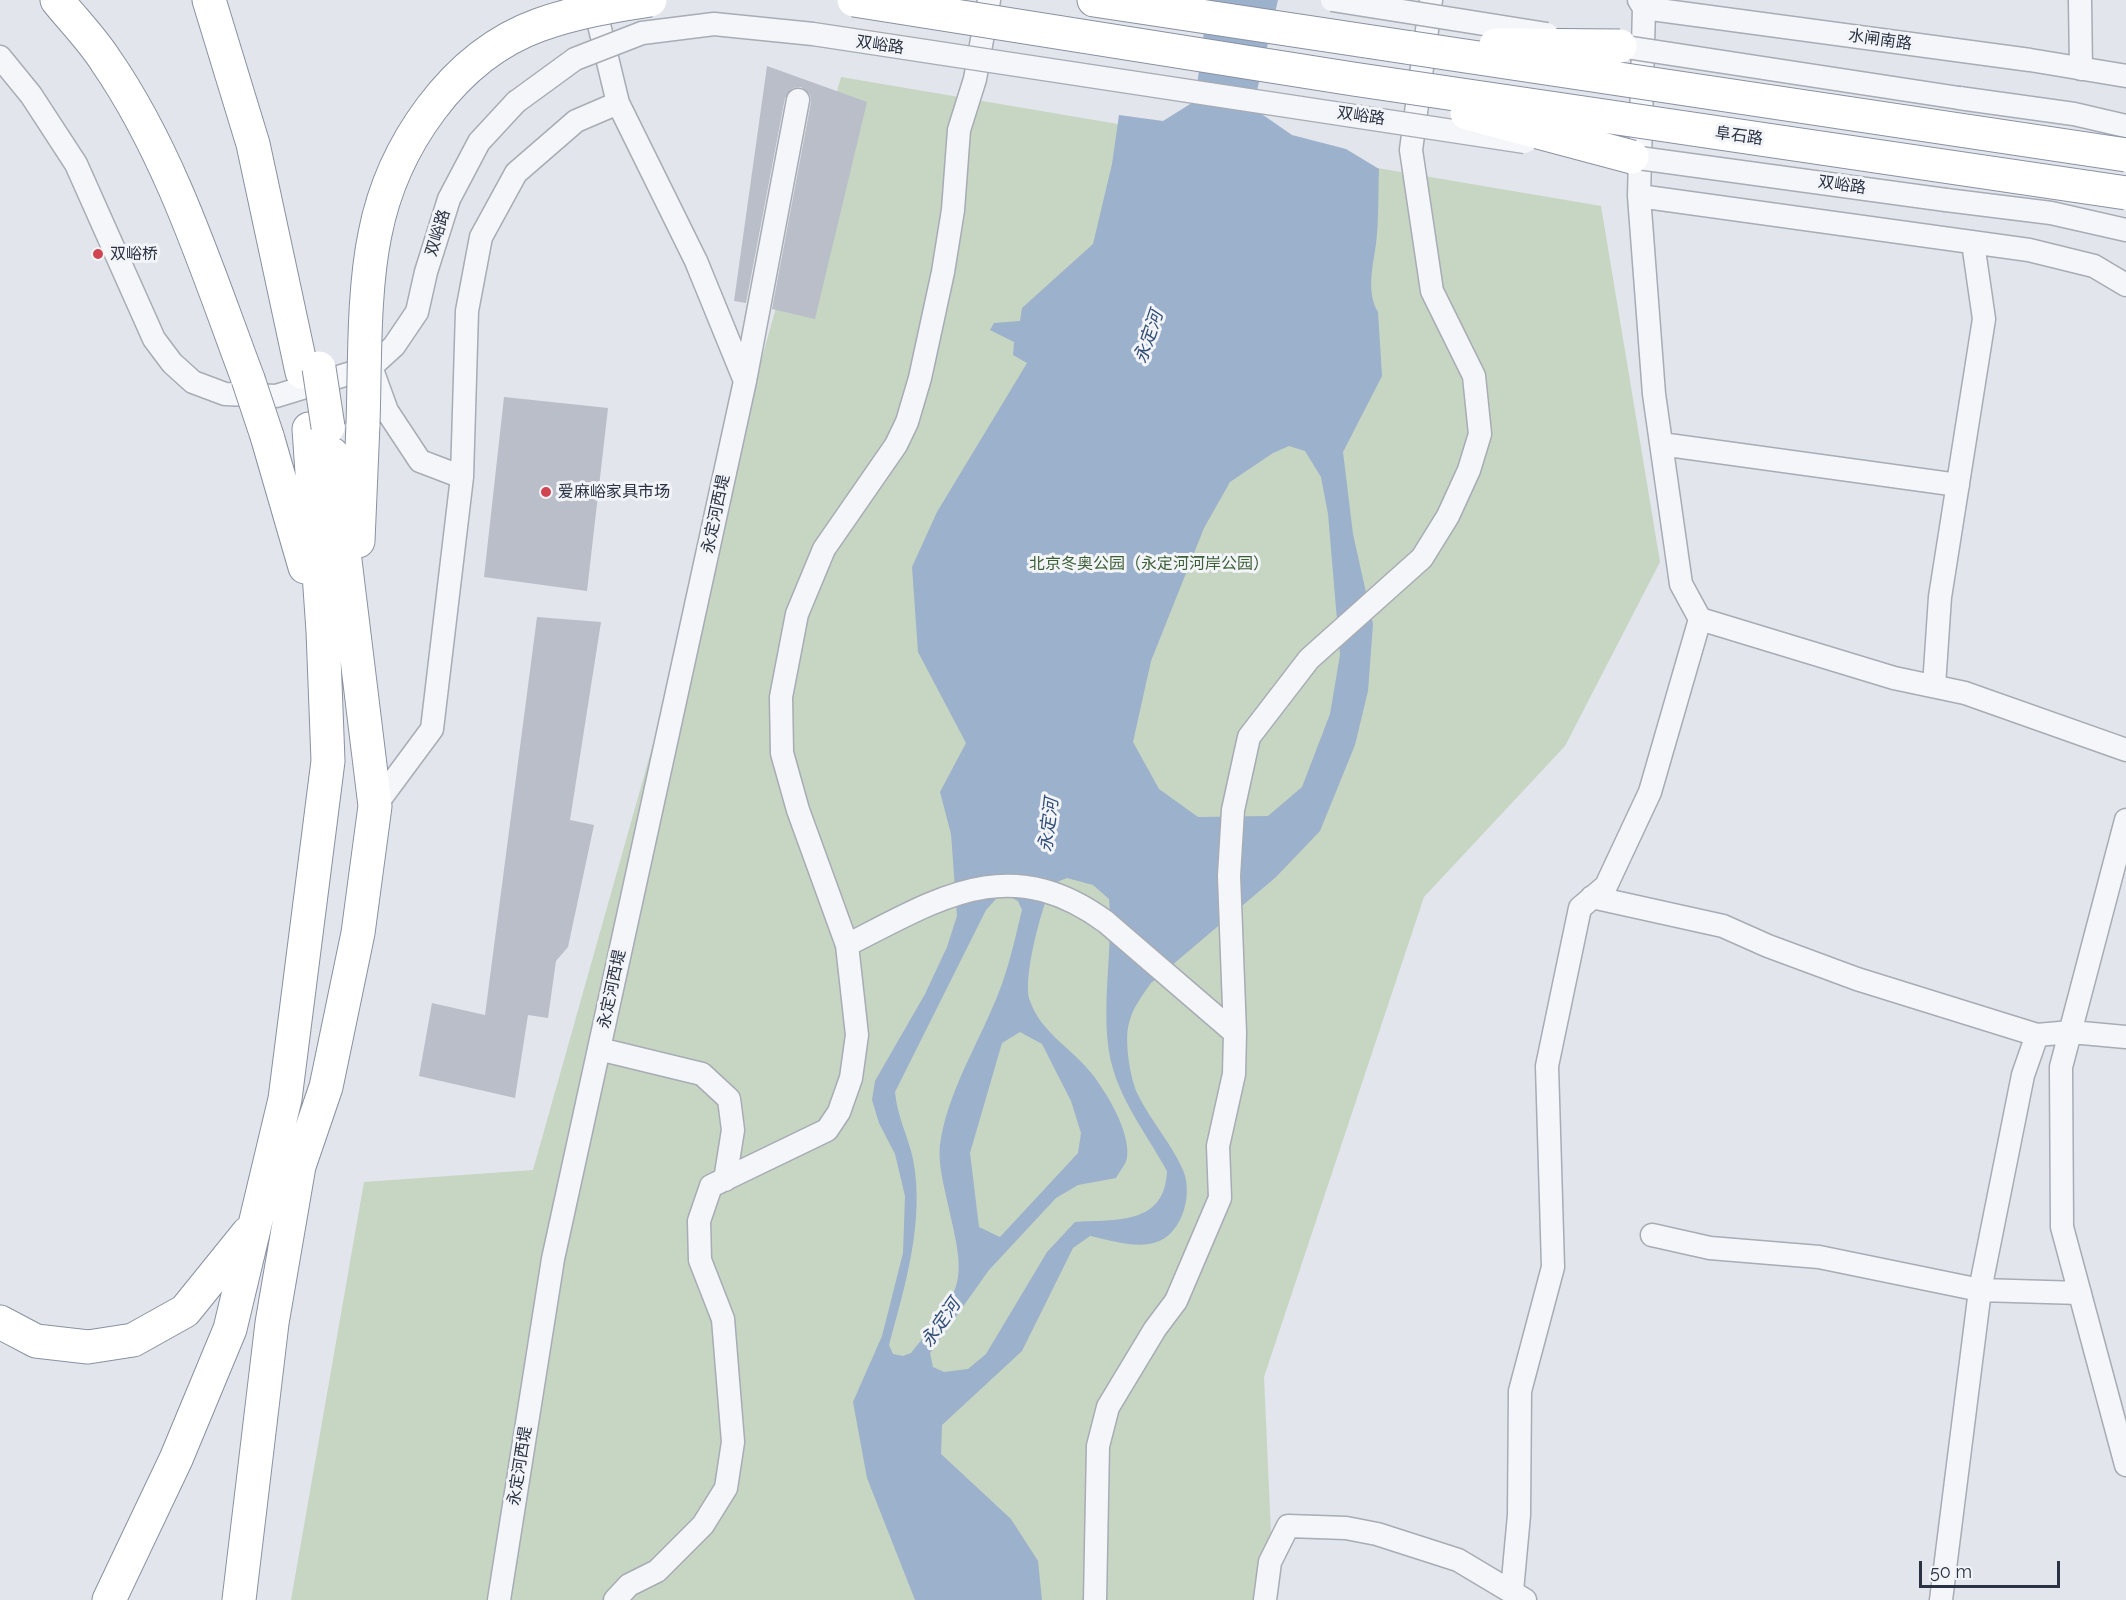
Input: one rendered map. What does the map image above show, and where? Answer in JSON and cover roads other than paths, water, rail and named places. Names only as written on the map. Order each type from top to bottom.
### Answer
[{"type":"highway","points":[[57,0],[106,61],[151,138],[182,205],[248,379],[267,436],[323,631]]},
{"type":"highway","points":[[209,0],[262,142]]},
{"type":"highway","points":[[131,1600],[195,1467],[326,1087],[358,933],[375,806],[355,639],[310,370],[262,142],[228,0]]},
{"type":"highway","points":[[355,639],[368,303],[374,234],[392,177],[418,127],[455,81],[494,48],[538,25],[593,9],[650,0]]},
{"type":"highway","points":[[854,0],[1353,79],[1527,130],[1632,157]]},
{"type":"highway","points":[[1094,0],[2126,155]]},
{"type":"highway","points":[[1412,48],[1538,44],[1620,46]]},
{"type":"highway","name":"阜石路","points":[[1353,79],[2126,193]]},
{"type":"highway","points":[[109,1600],[176,1459],[230,1329],[285,1099],[328,760],[319,428]]},
{"type":"highway","points":[[239,1600],[272,1323],[299,1166]]},
{"type":"highway","points":[[0,1322],[36,1341],[88,1347],[133,1340],[185,1311],[255,1224]]},
{"type":"street","points":[[593,0],[618,103],[696,261],[745,381]]},
{"type":"street","points":[[615,1600],[629,1585],[657,1571],[703,1525],[726,1488],[733,1442],[723,1319],[700,1260],[699,1221],[711,1186],[827,1130],[839,1112],[851,1078],[857,1035],[847,945],[798,810],[783,753],[781,697],[798,615],[824,549],[896,445],[907,422],[920,378],[948,241],[959,130],[975,79],[989,0]]},
{"type":"street","points":[[1332,0],[2074,114],[2126,126]]},
{"type":"street","points":[[1095,1600],[1098,1446],[1108,1407],[1155,1329],[1176,1302],[1220,1198],[1218,1146],[1234,1074],[1235,1033],[1229,876],[1233,810],[1249,737],[1309,659],[1422,558],[1449,516],[1469,470],[1480,434],[1474,376],[1432,291],[1411,150],[1431,0]]},
{"type":"street","points":[[2080,0],[2081,69]]},
{"type":"street","points":[[1641,4],[1639,196],[1654,394],[1681,584],[1700,619],[1894,678],[1965,693],[2126,750]]},
{"type":"street","name":"水闸南路","points":[[1641,4],[2126,76]]},
{"type":"street","name":"双峪路","points":[[0,57],[32,95],[76,164],[154,339],[172,363],[193,382],[225,394],[276,396],[371,367],[394,346],[417,312],[426,272],[449,199],[479,142],[516,102],[575,59],[642,33],[714,24],[813,34],[1632,157],[2051,213],[2126,230]]},
{"type":"street","name":"永定河西堤","points":[[499,1600],[553,1259],[745,381],[798,100]]},
{"type":"street","points":[[375,806],[432,729],[462,477],[467,311],[481,237],[516,173],[576,121],[618,103]]},
{"type":"street","points":[[1639,196],[2029,249],[2094,266],[2126,285]]},
{"type":"street","points":[[1934,686],[1940,597],[1984,319],[1973,243]]},
{"type":"street","points":[[371,367],[387,411],[420,461],[462,477]]},
{"type":"street","points":[[1661,444],[1958,485]]},
{"type":"street","points":[[1265,1600],[1270,1562],[1288,1526],[1346,1528],[1377,1534],[1458,1560],[1519,1595],[1520,1391],[1553,1268],[1547,1066],[1580,908],[1606,886],[1650,792],[1700,619]]},
{"type":"street","points":[[2126,820],[2061,1067],[2062,1227],[2126,1465]]},
{"type":"street","points":[[847,945],[950,895],[984,886],[1015,885],[1054,893],[1085,907],[1106,922],[1235,1033]]},
{"type":"street","points":[[1592,897],[1723,926],[1768,946],[1857,979],[2037,1035],[2070,1032],[2126,1036]]},
{"type":"street","points":[[1941,1600],[1980,1290],[2023,1075],[2037,1035]]},
{"type":"street","points":[[599,1049],[702,1074],[729,1100],[733,1130],[725,1180]]},
{"type":"street","points":[[1652,1235],[1710,1248],[1819,1257],[1980,1290],[2080,1293]]},
{"type":"water","name":"永定河","points":[[1208,0],[1278,0],[1253,108],[1292,135],[1346,149],[1379,169],[1378,225],[1371,287],[1378,312],[1382,376],[1343,452],[1353,534],[1373,624],[1368,691],[1355,745],[1320,831],[1276,877],[1151,983],[1131,1017],[1128,1049],[1135,1088],[1143,1105],[1178,1160],[1186,1180],[1186,1204],[1177,1226],[1160,1241],[1149,1244],[1127,1244],[1090,1236],[1073,1248],[1022,1351],[942,1425],[941,1454],[1011,1519],[1038,1561],[1042,1600],[915,1600],[867,1478],[853,1402],[882,1336],[903,1253],[905,1196],[895,1154],[879,1123],[872,1100],[875,1081],[925,994],[947,947],[957,916],[951,834],[940,792],[966,743],[918,652],[912,567],[937,512],[1027,363],[1013,355],[1014,342],[990,330],[994,323],[1020,321],[1022,308],[1093,244],[1112,164],[1119,115],[1163,121],[1195,101]],"holes":[[[1289,446],[1305,451],[1321,477],[1328,514],[1340,655],[1330,714],[1302,787],[1268,816],[1198,817],[1159,789],[1133,742],[1151,661],[1204,528],[1230,482],[1273,453]],[[1067,878],[1093,885],[1109,899],[1110,941],[1106,1007],[1109,1049],[1113,1069],[1124,1096],[1167,1171],[1164,1189],[1157,1202],[1148,1211],[1135,1216],[1075,1222],[1047,1252],[986,1354],[968,1369],[944,1372],[933,1367],[930,1353],[989,1270],[1056,1198],[1078,1185],[1116,1178],[1127,1158],[1122,1125],[1104,1092],[1084,1065],[1049,1032],[1030,1001],[1028,990],[1031,960],[1043,909],[1052,884]],[[1008,896],[1018,901],[1022,910],[1003,981],[952,1098],[940,1145],[942,1174],[957,1247],[959,1265],[957,1281],[952,1296],[943,1311],[911,1353],[903,1356],[893,1354],[889,1345],[912,1253],[917,1206],[913,1159],[895,1092],[986,910],[996,899]],[[1020,1032],[1042,1044],[1071,1101],[1081,1133],[1078,1153],[1000,1237],[979,1227],[970,1153],[1002,1043]]]},
{"type":"place","name":"双峪桥","points":[[98,254]]},
{"type":"place","name":"爱麻峪家具市场","points":[[546,492]]},
{"type":"park label","name":"北京冬奥公园（永定河河岸公园）","points":[[1149,564]]}]
